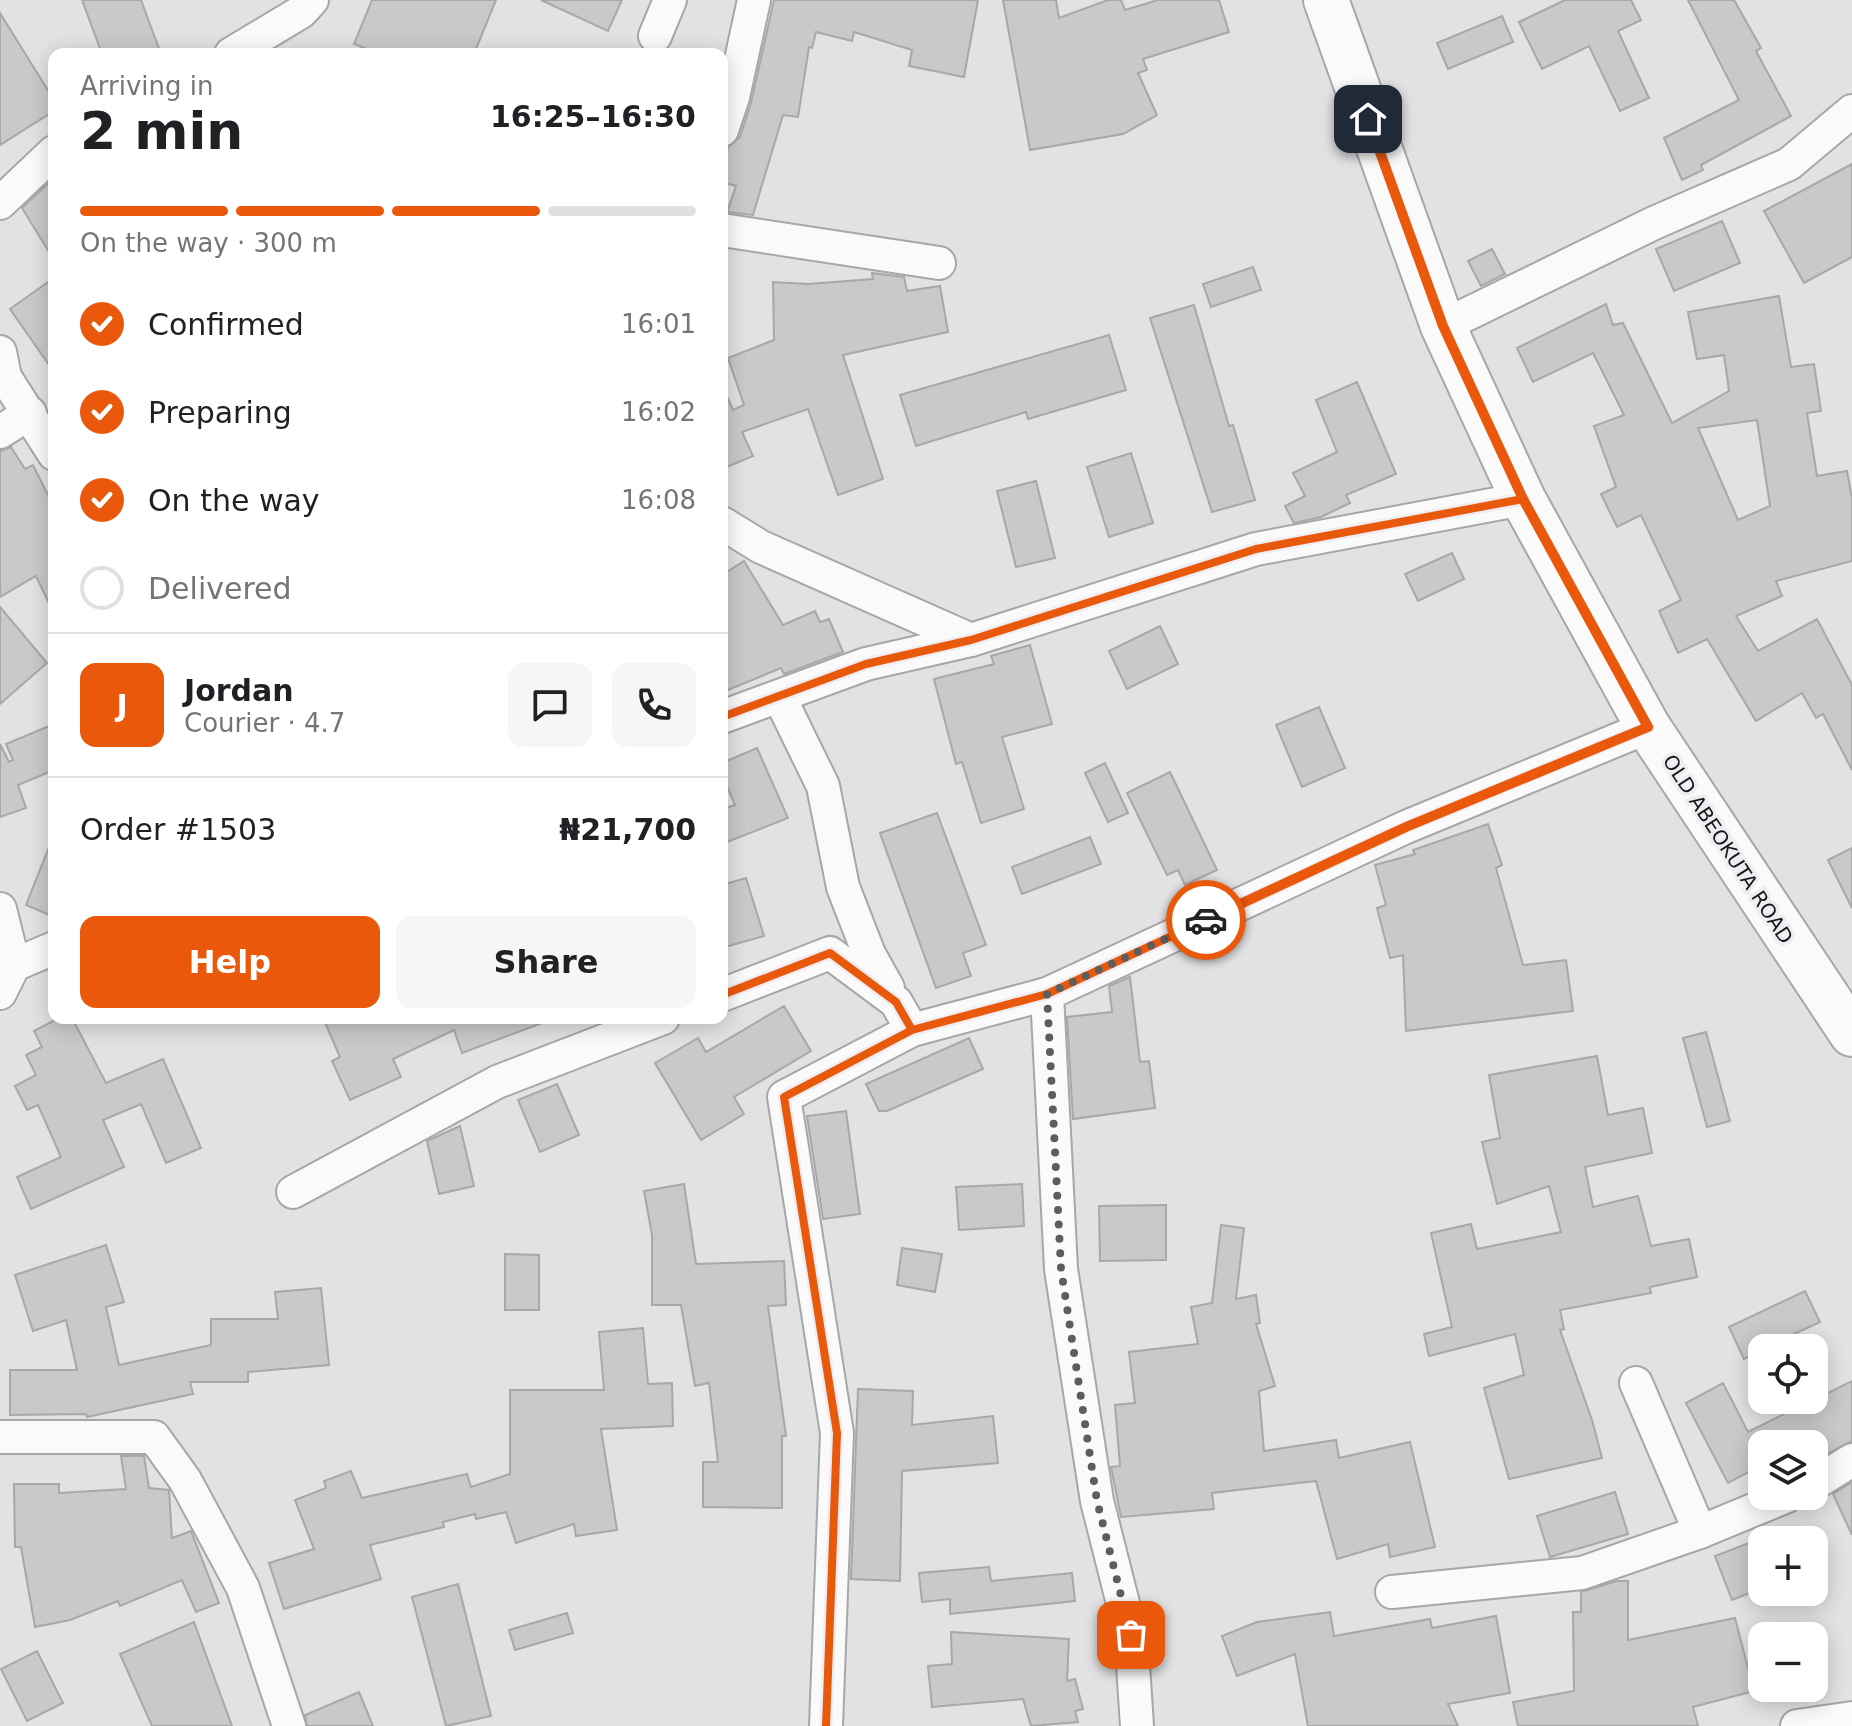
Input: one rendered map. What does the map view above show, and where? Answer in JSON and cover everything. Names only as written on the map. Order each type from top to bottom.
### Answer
[{"type":"highway","name":"OLD ABEOKUTA ROAD","points":[[1326,0],[1443,326],[1523,499],[1648,727],[1852,1034]]},
{"type":"street","points":[[241,48],[301,12],[312,0]]},
{"type":"street","points":[[655,36],[670,0]]},
{"type":"street","points":[[728,112],[754,0]]},
{"type":"street","points":[[1443,326],[1654,223],[1789,164],[1852,111]]},
{"type":"street","points":[[0,203],[48,158]]},
{"type":"street","points":[[728,231],[939,263]]},
{"type":"street","points":[[0,352],[5,377],[48,444]]},
{"type":"street","points":[[0,432],[30,413]]},
{"type":"street","points":[[728,715],[866,664],[971,640],[1256,549],[1523,499]]},
{"type":"street","points":[[728,527],[761,547],[971,640]]},
{"type":"street","points":[[780,698],[823,786],[843,887],[863,941],[912,1030]]},
{"type":"street","points":[[826,1726],[837,1433],[784,1097],[912,1030],[1047,994],[1406,827],[1648,727]]},
{"type":"street","points":[[0,909],[7,979],[48,952]]},
{"type":"street","points":[[728,993],[830,953],[896,1002]]},
{"type":"street","points":[[1047,994],[1061,1269],[1097,1501],[1131,1635],[1137,1726]]},
{"type":"street","points":[[293,1192],[497,1082],[647,1024]]},
{"type":"street","points":[[1636,1383],[1700,1532]]},
{"type":"street","points":[[0,1437],[154,1437],[185,1480],[243,1588],[289,1726]]},
{"type":"street","points":[[1828,1475],[1852,1460]]},
{"type":"street","points":[[1392,1592],[1473,1581],[1582,1573],[1753,1510]]},
{"type":"street","points":[[1797,1726],[1852,1718]]},
{"type":"building","points":[[82,0],[141,0],[159,48],[100,48]]},
{"type":"building","points":[[372,0],[496,0],[476,48],[364,48],[354,44]]},
{"type":"building","points":[[541,0],[622,0],[608,31]]},
{"type":"building","points":[[774,0],[978,0],[964,77],[909,66],[912,50],[854,32],[852,41],[816,32],[812,48],[809,47],[798,117],[783,115],[753,215],[728,212],[736,186],[728,184],[728,147],[740,137],[751,103]]},
{"type":"building","points":[[1003,0],[1056,0],[1059,18],[1108,0],[1121,0],[1125,10],[1158,0],[1219,0],[1229,32],[1143,59],[1147,70],[1138,73],[1157,115],[1123,134],[1030,150]]},
{"type":"building","points":[[1565,0],[1631,0],[1641,20],[1618,31],[1649,98],[1620,111],[1589,46],[1542,69],[1519,22]]},
{"type":"building","points":[[1688,0],[1734,0],[1761,48],[1756,51],[1791,116],[1701,165],[1703,170],[1682,180],[1664,138],[1739,100]]},
{"type":"building","points":[[0,13],[48,90],[48,115],[0,145]]},
{"type":"building","points":[[1502,16],[1513,42],[1448,69],[1437,43]]},
{"type":"building","points":[[1852,164],[1852,257],[1804,283],[1764,211]]},
{"type":"building","points":[[48,184],[48,250],[22,208]]},
{"type":"building","points":[[1722,221],[1740,263],[1674,291],[1656,249]]},
{"type":"building","points":[[1492,249],[1505,274],[1481,286],[1468,261]]},
{"type":"building","points":[[1253,267],[1261,290],[1211,307],[1203,284]]},
{"type":"building","points":[[872,273],[904,277],[907,291],[940,286],[948,332],[843,355],[883,479],[838,495],[808,409],[742,432],[753,456],[728,466],[728,399],[733,410],[744,405],[728,358],[774,340],[773,282],[808,284],[873,279]]},
{"type":"building","points":[[48,282],[48,363],[10,309]]},
{"type":"building","points":[[1779,296],[1791,367],[1814,364],[1821,411],[1807,413],[1817,476],[1847,471],[1852,499],[1852,561],[1776,581],[1782,596],[1736,616],[1758,651],[1817,619],[1852,685],[1852,770],[1823,714],[1816,718],[1802,693],[1756,721],[1707,639],[1678,653],[1659,611],[1681,600],[1641,515],[1617,527],[1601,494],[1616,487],[1594,426],[1624,415],[1593,353],[1533,382],[1517,348],[1606,304],[1613,325],[1623,323],[1672,423],[1729,391],[1724,355],[1697,359],[1688,312]],"holes":[[[1757,420],[1770,506],[1738,520],[1698,428]]]},
{"type":"building","points":[[1194,305],[1229,426],[1233,425],[1255,500],[1212,512],[1150,318]]},
{"type":"building","points":[[1109,335],[1126,390],[1028,419],[1026,412],[916,446],[900,395]]},
{"type":"building","points":[[1357,382],[1396,474],[1346,495],[1350,503],[1321,517],[1294,523],[1285,506],[1305,496],[1293,473],[1337,452],[1316,400]]},
{"type":"building","points":[[11,447],[25,469],[33,465],[48,495],[48,601],[36,576],[0,597],[0,451]]},
{"type":"building","points":[[1131,453],[1153,523],[1109,537],[1087,467]]},
{"type":"building","points":[[1036,481],[1055,558],[1016,567],[997,491]]},
{"type":"building","points":[[1452,553],[1464,579],[1418,601],[1405,574]]},
{"type":"building","points":[[744,561],[783,625],[815,611],[820,622],[829,619],[843,652],[784,674],[781,668],[728,690],[728,571]]},
{"type":"building","points":[[0,607],[47,663],[0,704]]},
{"type":"building","points":[[1160,626],[1178,664],[1127,689],[1109,651]]},
{"type":"building","points":[[1030,645],[1052,724],[1002,737],[1024,809],[981,823],[962,762],[956,764],[934,679],[994,664],[991,656]]},
{"type":"building","points":[[1319,707],[1345,768],[1302,787],[1276,725]]},
{"type":"building","points":[[48,726],[48,772],[18,785],[26,808],[0,817],[0,744],[9,762],[13,760],[6,744]]},
{"type":"building","points":[[757,748],[788,818],[728,842],[728,807],[735,805],[728,789],[728,760]]},
{"type":"building","points":[[1105,763],[1128,813],[1108,822],[1085,773]]},
{"type":"building","points":[[1170,772],[1217,870],[1185,885],[1178,870],[1167,875],[1127,793]]},
{"type":"building","points":[[937,813],[986,945],[963,953],[971,976],[936,988],[880,833]]},
{"type":"building","points":[[1488,824],[1502,865],[1496,868],[1523,965],[1566,960],[1573,1011],[1406,1031],[1403,955],[1390,958],[1377,908],[1386,905],[1375,865],[1415,854],[1413,850]]},
{"type":"building","points":[[1090,837],[1101,864],[1022,894],[1012,867]]},
{"type":"building","points":[[1852,848],[1852,908],[1828,860]]},
{"type":"building","points":[[48,850],[48,914],[26,905]]},
{"type":"building","points":[[746,878],[764,936],[728,946],[728,883]]},
{"type":"building","points":[[1130,977],[1140,1062],[1149,1061],[1155,1108],[1073,1119],[1067,1017],[1112,1012],[1109,986]]},
{"type":"building","points":[[784,1006],[811,1051],[734,1097],[744,1114],[701,1140],[655,1063],[698,1038],[706,1052]]},
{"type":"building","points":[[48,1024],[75,1024],[106,1083],[163,1059],[201,1148],[166,1163],[141,1104],[103,1120],[124,1167],[31,1209],[17,1177],[61,1157],[38,1105],[27,1110],[15,1086],[36,1075],[26,1055],[42,1047],[34,1031]]},
{"type":"building","points":[[326,1024],[539,1024],[462,1053],[454,1030],[393,1059],[401,1077],[350,1100],[332,1061],[340,1057]]},
{"type":"building","points":[[1706,1032],[1730,1121],[1707,1127],[1683,1038]]},
{"type":"building","points":[[969,1038],[983,1069],[887,1111],[879,1111],[866,1084]]},
{"type":"building","points":[[1597,1056],[1608,1115],[1643,1108],[1652,1153],[1585,1167],[1593,1207],[1638,1196],[1651,1246],[1689,1239],[1697,1277],[1650,1287],[1651,1293],[1560,1310],[1564,1329],[1560,1330],[1602,1458],[1509,1479],[1484,1388],[1524,1375],[1515,1334],[1429,1356],[1424,1334],[1452,1327],[1431,1233],[1471,1224],[1477,1249],[1561,1232],[1549,1186],[1497,1204],[1482,1142],[1500,1138],[1489,1075]]},
{"type":"building","points":[[557,1084],[579,1135],[540,1152],[518,1100]]},
{"type":"building","points":[[846,1111],[860,1214],[823,1219],[807,1116]]},
{"type":"building","points":[[460,1126],[474,1186],[439,1194],[427,1141]]},
{"type":"building","points":[[684,1184],[696,1264],[784,1261],[786,1305],[768,1306],[786,1436],[782,1436],[782,1508],[703,1507],[703,1462],[718,1462],[709,1383],[695,1386],[681,1305],[652,1305],[652,1235],[644,1191]]},
{"type":"building","points":[[1022,1184],[1024,1226],[959,1230],[956,1187]]},
{"type":"building","points":[[1166,1205],[1166,1260],[1100,1261],[1099,1206]]},
{"type":"building","points":[[1221,1225],[1244,1228],[1236,1299],[1256,1295],[1260,1323],[1256,1324],[1275,1386],[1259,1391],[1264,1451],[1336,1440],[1339,1458],[1410,1442],[1435,1547],[1390,1557],[1388,1544],[1337,1559],[1316,1481],[1212,1493],[1214,1509],[1121,1517],[1111,1467],[1120,1466],[1115,1405],[1135,1403],[1129,1352],[1198,1344],[1191,1307],[1212,1303]]},
{"type":"building","points":[[106,1245],[124,1302],[106,1307],[119,1365],[211,1345],[211,1319],[278,1319],[275,1292],[321,1288],[329,1365],[248,1372],[248,1382],[190,1382],[193,1394],[87,1417],[86,1414],[10,1415],[10,1370],[77,1370],[66,1320],[33,1331],[15,1275]]},
{"type":"building","points":[[902,1248],[942,1254],[935,1292],[897,1285]]},
{"type":"building","points":[[505,1254],[539,1255],[539,1310],[505,1310]]},
{"type":"building","points":[[1805,1291],[1820,1322],[1794,1334],[1748,1334],[1748,1357],[1744,1359],[1729,1327]]},
{"type":"building","points":[[643,1328],[648,1384],[672,1383],[673,1426],[601,1429],[617,1530],[576,1536],[574,1524],[516,1543],[506,1512],[476,1519],[475,1514],[443,1522],[444,1527],[370,1545],[381,1579],[284,1609],[269,1563],[314,1549],[295,1500],[326,1488],[324,1481],[351,1471],[362,1498],[467,1474],[471,1487],[510,1474],[510,1390],[604,1390],[599,1332]]},
{"type":"building","points":[[1852,1381],[1852,1441],[1828,1454],[1828,1430],[1752,1430],[1784,1414],[1828,1414],[1828,1393]]},
{"type":"building","points":[[1723,1383],[1748,1432],[1748,1472],[1728,1483],[1686,1403]]},
{"type":"building","points":[[858,1389],[913,1391],[912,1425],[993,1416],[998,1463],[902,1471],[900,1581],[851,1579]]},
{"type":"building","points":[[121,1456],[144,1456],[149,1488],[169,1490],[172,1538],[191,1531],[219,1603],[196,1612],[182,1580],[120,1606],[118,1601],[70,1620],[35,1627],[21,1547],[15,1547],[14,1484],[59,1484],[59,1493],[126,1489]]},
{"type":"building","points":[[1852,1482],[1852,1535],[1833,1494]]},
{"type":"building","points":[[1615,1492],[1628,1534],[1550,1557],[1537,1516]]},
{"type":"building","points":[[1748,1543],[1748,1594],[1732,1600],[1715,1556]]},
{"type":"building","points":[[989,1567],[991,1581],[1072,1573],[1075,1601],[950,1614],[950,1599],[922,1602],[919,1573]]},
{"type":"building","points":[[1617,1581],[1628,1581],[1628,1640],[1735,1618],[1748,1668],[1748,1693],[1693,1707],[1698,1726],[1518,1726],[1513,1702],[1574,1691],[1573,1612],[1581,1612],[1581,1592]]},
{"type":"building","points":[[458,1584],[491,1716],[446,1726],[412,1597]]},
{"type":"building","points":[[1330,1612],[1334,1636],[1430,1619],[1432,1628],[1496,1616],[1510,1693],[1448,1704],[1458,1726],[1308,1726],[1295,1654],[1237,1676],[1222,1636],[1257,1622]]},
{"type":"building","points":[[567,1613],[573,1633],[515,1650],[509,1630]]},
{"type":"building","points":[[194,1622],[232,1726],[152,1726],[120,1654]]},
{"type":"building","points":[[951,1632],[1069,1639],[1067,1681],[1075,1679],[1083,1709],[1075,1711],[1078,1722],[1031,1726],[1023,1699],[932,1707],[928,1666],[952,1664]]},
{"type":"building","points":[[37,1651],[63,1703],[27,1721],[1,1669]]},
{"type":"building","points":[[359,1692],[373,1726],[307,1726],[305,1715]]},
{"type":"cycle path","points":[[728,715],[866,664],[971,640],[1256,549],[1523,499]]},
{"type":"cycle path","points":[[728,993],[830,953],[896,1002],[912,1030],[1047,994],[1406,827],[1648,727]]},
{"type":"cycle path","points":[[826,1726],[837,1433],[784,1097],[912,1030]]},
{"type":"way so far","points":[[1131,1635],[1097,1501],[1061,1269],[1047,994],[1206,920]]},
{"type":"route","points":[[1206,920],[1406,827],[1648,727],[1523,499],[1443,326],[1368,119]]}]
